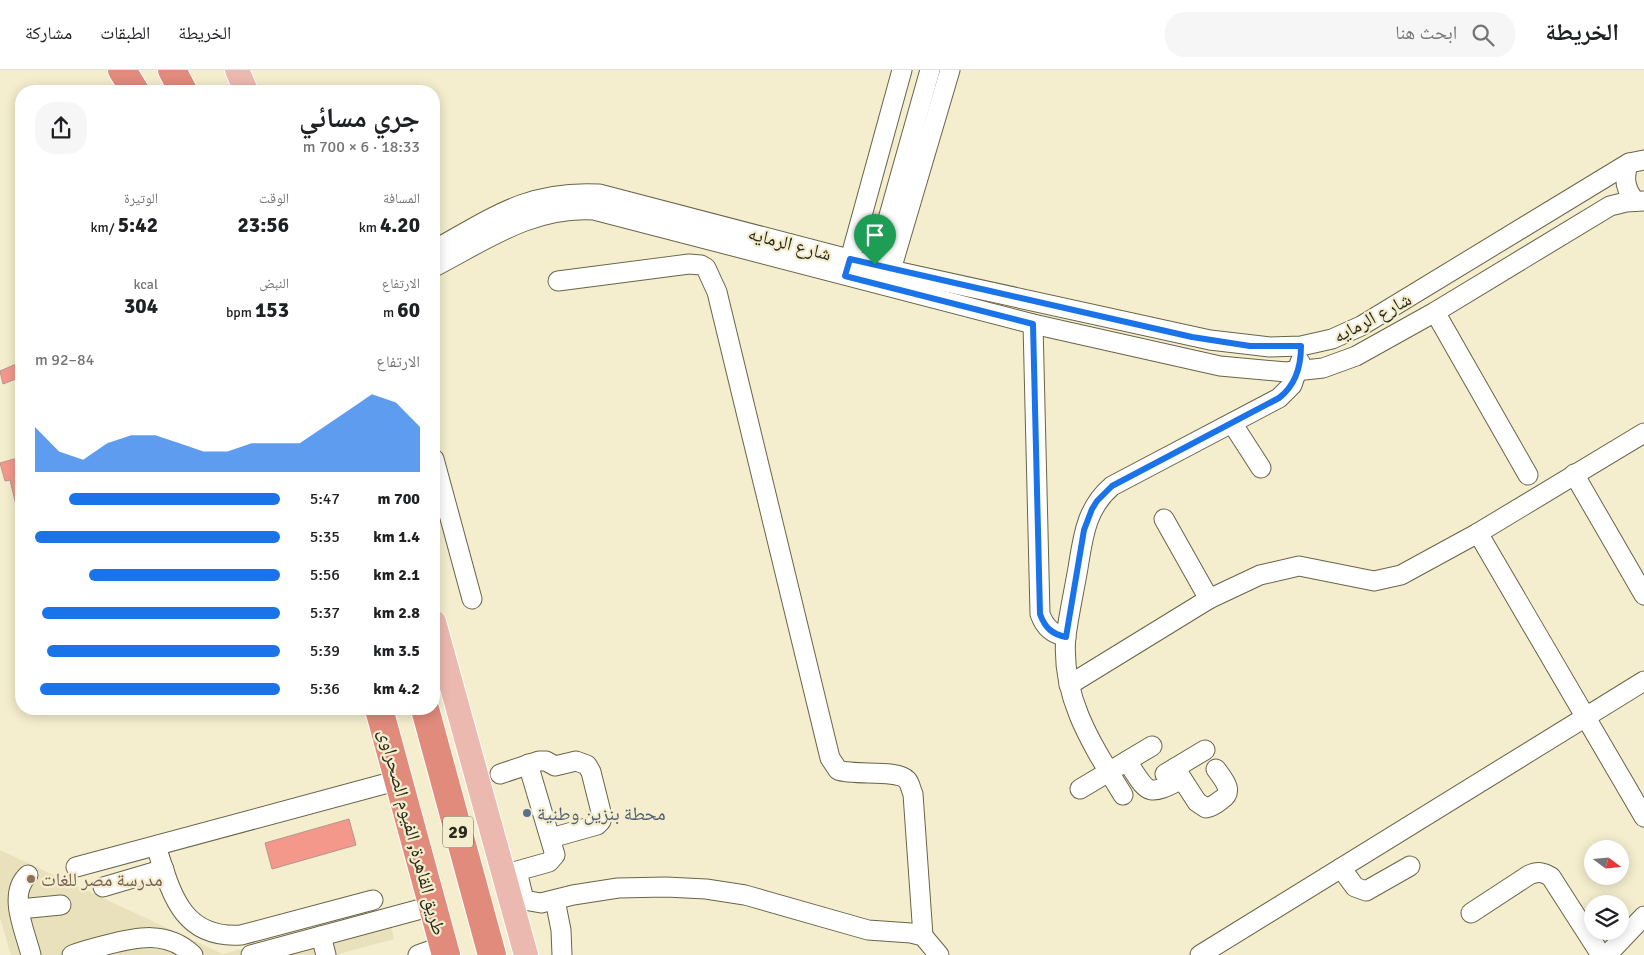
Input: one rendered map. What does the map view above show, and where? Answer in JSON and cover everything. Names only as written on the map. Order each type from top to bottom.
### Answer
[{"type":"highway","points":[[122,70],[132,85]]},
{"type":"highway","points":[[172,70],[181,85]]},
{"type":"highway","name":"طريق القاهرة, الفيوم الصحراوى","points":[[381,715],[444,950]]},
{"type":"highway","name":"29","points":[[427,715],[492,955]]},
{"type":"main road","points":[[237,70],[243,85]]},
{"type":"main road","points":[[440,642],[518,901],[526,955]]},
{"type":"street","points":[[847,267],[902,70]]},
{"type":"street","points":[[881,276],[930,70]]},
{"type":"street","points":[[881,276],[950,70]]},
{"type":"street","points":[[1636,162],[1626,170],[1625,183],[1627,190],[1640,201]]},
{"type":"street","name":"شارع الرمايه","points":[[881,276],[1192,337],[1250,346],[1301,346],[1332,339],[1361,326],[1636,162]]},
{"type":"street","name":"شارع الرمايه","points":[[440,247],[518,205],[550,196],[582,193],[615,197],[847,267]]},
{"type":"street","name":"شارع الرمايه","points":[[440,264],[534,216],[549,212],[579,209],[617,214],[847,267],[1033,324],[1220,366],[1256,371],[1298,372],[1323,368],[1356,356],[1435,312],[1602,210],[1618,203],[1640,201]]},
{"type":"street","points":[[558,281],[689,264],[701,265],[706,268],[711,276],[717,292],[736,367],[830,758],[838,770],[847,773],[896,774],[908,780],[913,794],[923,936]]},
{"type":"street","points":[[1435,312],[1528,475]]},
{"type":"street","points":[[1033,324],[1040,614],[1046,627],[1051,632],[1066,637]]},
{"type":"street","points":[[1123,795],[1084,730],[1069,685],[1066,637],[1084,530],[1092,509],[1112,486],[1287,392],[1298,372],[1301,346]]},
{"type":"street","points":[[1232,423],[1262,468]]},
{"type":"street","points":[[1069,685],[1210,599],[1260,575],[1287,568],[1309,568],[1374,581],[1401,575],[1478,533],[1644,433]]},
{"type":"street","points":[[1574,474],[1644,595]]},
{"type":"street","points":[[440,481],[472,599]]},
{"type":"street","points":[[1164,519],[1210,599]]},
{"type":"street","points":[[1478,533],[1644,817]]},
{"type":"street","points":[[1200,955],[1644,681]]},
{"type":"street","points":[[1080,789],[1152,746]]},
{"type":"street","points":[[1127,761],[1143,786],[1150,790],[1161,790],[1173,774],[1205,750]]},
{"type":"street","points":[[500,774],[542,761],[557,766],[580,761],[587,765],[591,772],[602,816],[601,821],[594,826],[551,838]]},
{"type":"street","points":[[528,764],[555,851],[552,860],[517,872],[518,901],[541,903],[618,888],[666,886],[706,889],[746,895],[868,930],[911,933],[923,936],[940,955]]},
{"type":"street","points":[[1173,774],[1200,805],[1210,807],[1225,798],[1228,792],[1227,785],[1216,768]]},
{"type":"street","points":[[76,868],[399,780]]},
{"type":"street","points":[[156,846],[174,898],[185,915],[201,928],[221,935],[246,934],[373,900]]},
{"type":"street","points":[[1341,868],[1355,887],[1366,891],[1410,866]]},
{"type":"street","points":[[103,887],[164,868]]},
{"type":"street","points":[[1471,914],[1528,874],[1544,872],[1551,877],[1600,955]]},
{"type":"street","points":[[28,875],[18,890],[19,909],[31,955]]},
{"type":"street","points":[[555,900],[561,930],[562,955]]},
{"type":"street","points":[[19,909],[61,905]]},
{"type":"street","points":[[251,955],[432,906]]},
{"type":"street","points":[[1607,955],[1644,916]]},
{"type":"street","points":[[72,955],[144,936],[168,940],[178,944],[193,955]]},
{"type":"street","points":[[321,936],[326,955]]},
{"type":"street","points":[[418,955],[444,950]]},
{"type":"shaded area","name":"مدرسة مصر للغات","points":[[0,850],[223,954],[387,908],[394,939],[335,955],[11,955],[0,918]]},
{"type":"building","points":[[15,365],[15,379],[3,384],[0,371]]},
{"type":"building","points":[[15,459],[15,501],[10,480],[5,481],[0,463]]},
{"type":"building","points":[[349,819],[356,845],[272,869],[265,843]]},
{"type":"place","name":"محطة بنزين وطنية","points":[[527,813]]},
{"type":"place","name":"مدرسة مصر للغات","points":[[31,879]]},
{"type":"route","points":[[850,259],[875,265],[1192,337],[1250,346],[1301,346],[1300,366],[1292,385],[1279,398],[1112,486],[1104,493],[1092,509],[1084,530],[1066,637],[1057,635],[1046,627],[1040,614],[1033,324],[845,276],[850,259]]}]
